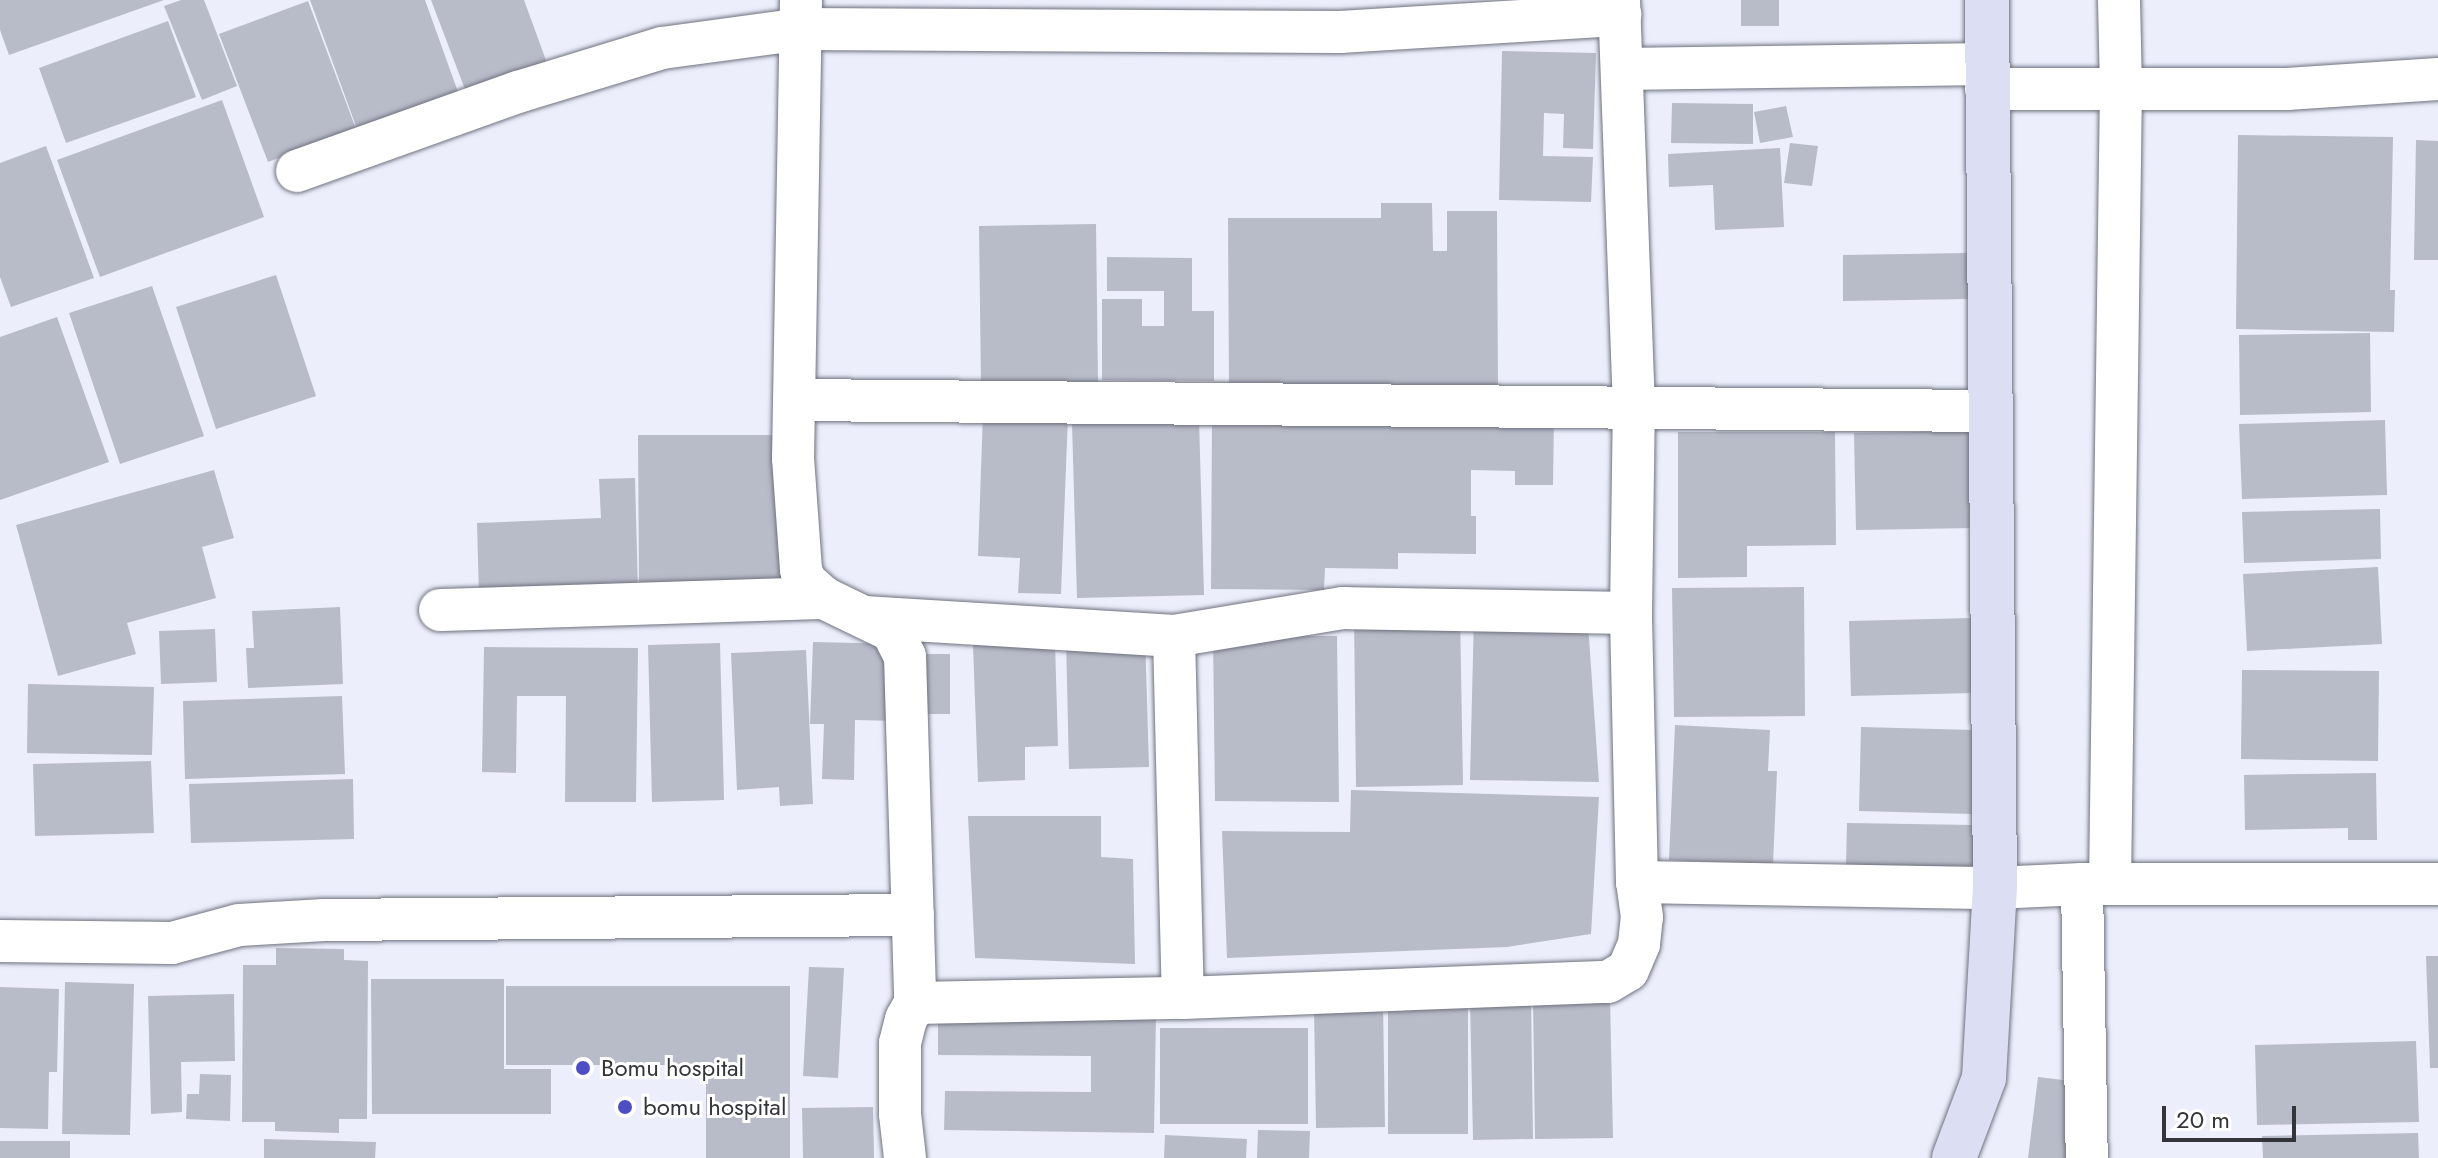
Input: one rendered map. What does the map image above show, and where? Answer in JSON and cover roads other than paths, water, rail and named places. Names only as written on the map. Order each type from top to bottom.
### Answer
[{"type":"main road","points":[[1954,1158],[1984,1078],[1995,888],[1987,0]]},
{"type":"street","points":[[2087,1158],[2121,89],[2119,0]]},
{"type":"street","points":[[297,171],[518,92],[662,48],[802,14],[1338,16],[1620,8],[1634,409],[1631,613],[1637,882],[1642,917],[1639,944],[1628,970],[1608,982],[1183,998],[915,1003]]},
{"type":"street","points":[[802,14],[793,458],[801,570],[805,581],[824,598],[892,631],[901,643],[907,669],[915,1003],[906,1019],[900,1043],[900,1114],[905,1158]]},
{"type":"street","points":[[1623,69],[1986,77],[2121,89],[2287,89],[2438,79]]},
{"type":"street","points":[[796,400],[1989,411]]},
{"type":"street","points":[[440,610],[824,598]]},
{"type":"street","points":[[864,617],[1174,636],[1343,608],[1631,613]]},
{"type":"street","points":[[1174,636],[1183,998]]},
{"type":"street","points":[[1637,882],[1995,888],[2096,884],[2438,884]]},
{"type":"street","points":[[0,941],[172,943],[239,925],[324,920],[913,915]]},
{"type":"place","name":"Bomu hospital","points":[[583,1068]]},
{"type":"place","name":"bomu hospital","points":[[625,1107]]}]
